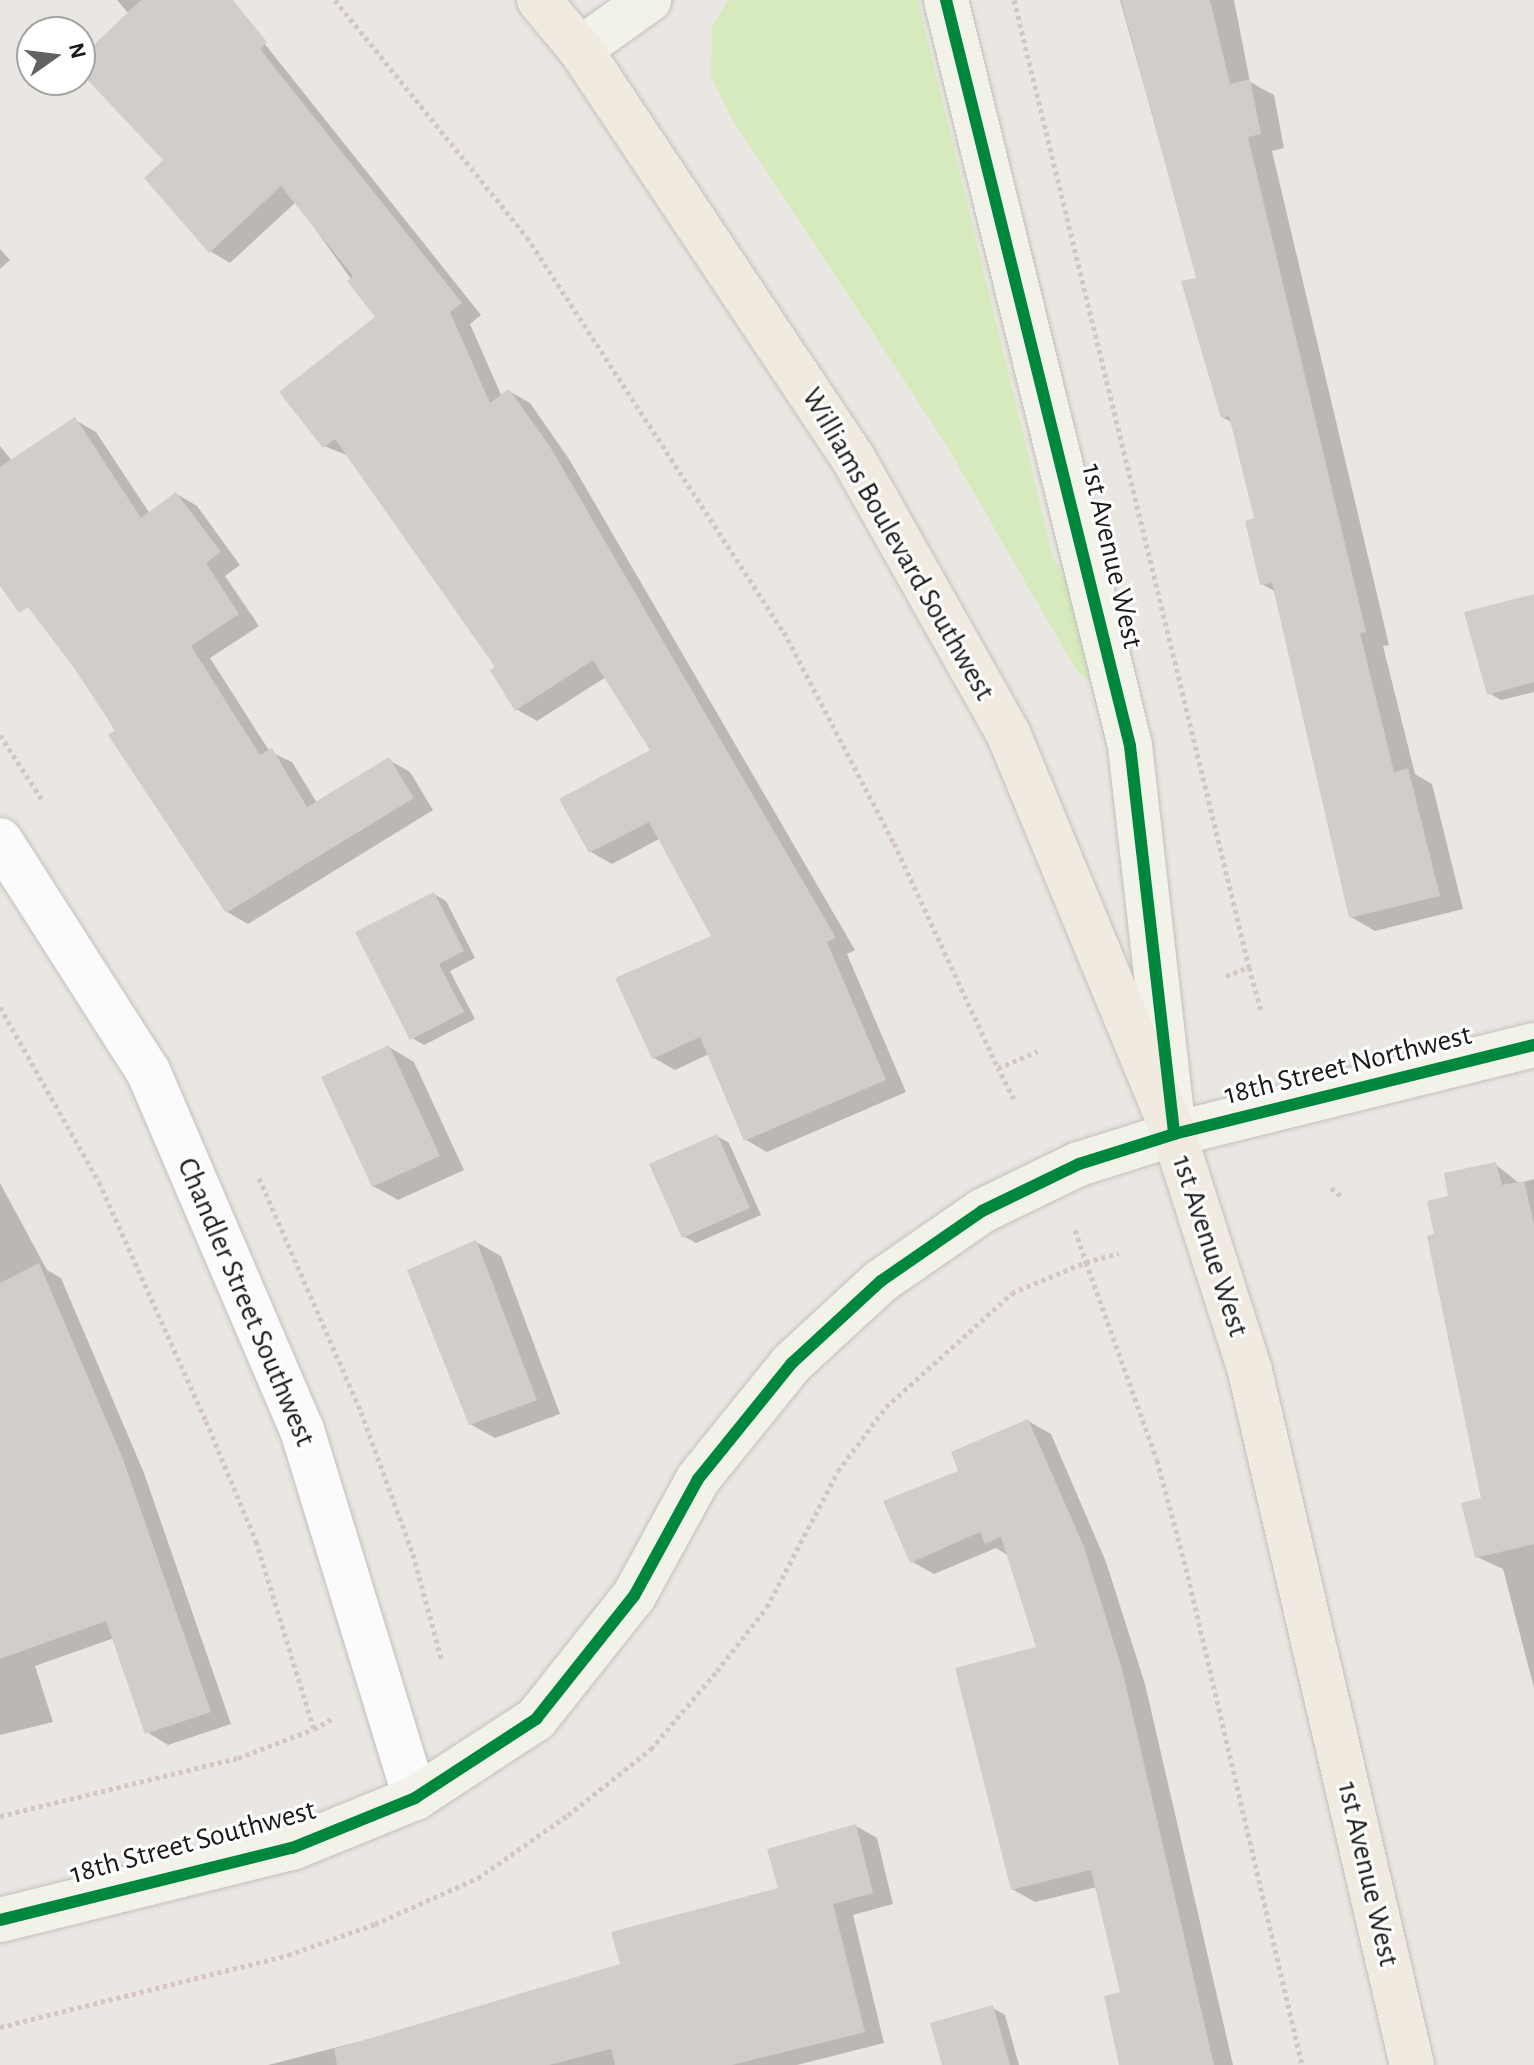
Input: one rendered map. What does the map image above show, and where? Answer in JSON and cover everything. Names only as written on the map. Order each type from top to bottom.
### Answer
[{"type":"main road","name":"Williams Boulevard Southwest","points":[[539,0],[580,49],[853,458],[1008,733],[1174,1134]]},
{"type":"main road","name":"1st Avenue West","points":[[1174,1134],[1250,1371],[1412,2065]]},
{"type":"street","points":[[580,49],[649,0]]},
{"type":"street","name":"1st Avenue West","points":[[946,0],[1130,746],[1174,1134]]},
{"type":"street","name":"Chandler Street Southwest","points":[[0,840],[161,1100],[302,1430],[415,1798]]},
{"type":"street","name":"18th Street Northwest","points":[[1174,1134],[1534,1045]]},
{"type":"street","name":"18th Street Southwest","points":[[0,1920],[292,1848],[415,1798],[536,1719],[634,1596],[698,1479],[792,1363],[881,1281],[982,1211],[1079,1164],[1174,1134]]},
{"type":"path","points":[[335,0],[527,237],[752,580],[894,843],[1014,1099]]},
{"type":"path","points":[[1014,0],[1261,1011]]},
{"type":"path","points":[[1226,976],[1249,967]]},
{"type":"path","points":[[0,1007],[99,1182],[206,1421],[256,1541],[314,1729]]},
{"type":"path","points":[[998,1068],[1038,1051]]},
{"type":"path","points":[[1331,1188],[1341,1196]]},
{"type":"path","points":[[1075,1230],[1157,1460],[1186,1568],[1302,2065]]},
{"type":"path","points":[[0,2027],[288,1955],[360,1929],[478,1878],[568,1815],[651,1749],[751,1628],[838,1471],[886,1407],[1012,1293],[1086,1262],[1119,1253]]},
{"type":"path","points":[[0,1816],[238,1758],[314,1729],[335,1716]]},
{"type":"green space","points":[[728,0],[918,0],[1053,557],[1075,596],[1094,683],[1078,673],[944,441],[729,114],[711,76],[712,27]]},
{"type":"building","points":[[141,0],[233,0],[267,42],[260,49],[462,303],[450,312],[490,403],[509,389],[549,445],[836,938],[827,942],[886,1080],[744,1141],[700,1037],[652,1059],[615,978],[711,936],[649,822],[589,853],[559,799],[650,750],[593,660],[515,711],[490,670],[495,667],[335,439],[323,448],[279,392],[375,317],[347,281],[353,276],[281,186],[209,253],[144,178],[163,160],[96,89],[96,43]]},
{"type":"building","points":[[1121,0],[1210,0],[1230,84],[1250,79],[1261,134],[1248,137],[1366,632],[1360,633],[1394,772],[1408,768],[1440,896],[1349,918],[1272,583],[1260,585],[1245,521],[1254,518],[1229,416],[1221,418],[1181,281],[1196,278]]},
{"type":"building","points":[[75,417],[141,518],[176,492],[221,552],[206,563],[239,614],[191,646],[260,755],[272,748],[307,807],[389,757],[414,798],[226,913],[108,735],[115,730],[74,668],[28,607],[19,613],[0,586],[0,467]]},
{"type":"building","points":[[1534,594],[1534,682],[1487,695],[1464,612]]},
{"type":"building","points":[[434,892],[464,951],[439,964],[464,1012],[410,1040],[355,932]]},
{"type":"building","points":[[389,1045],[440,1156],[372,1187],[321,1077]]},
{"type":"building","points":[[717,1134],[750,1208],[682,1238],[649,1164]]},
{"type":"building","points":[[1496,1162],[1502,1185],[1524,1181],[1534,1224],[1534,1544],[1475,1558],[1461,1503],[1481,1498],[1427,1236],[1434,1234],[1427,1201],[1448,1196],[1444,1173]]},
{"type":"building","points":[[476,1240],[537,1400],[469,1425],[407,1270]]},
{"type":"building","points":[[39,1263],[123,1459],[211,1712],[145,1734],[106,1621],[0,1659],[0,1283]]},
{"type":"building","points":[[1028,1419],[1084,1547],[1122,1669],[1214,2065],[1119,2065],[1104,1996],[1120,1992],[1091,1870],[1011,1890],[955,1668],[1036,1647],[1001,1537],[985,1544],[980,1532],[910,1563],[883,1501],[958,1471],[951,1452]]},
{"type":"building","points":[[856,1824],[873,1893],[833,1904],[865,2032],[732,2065],[615,2065],[611,2049],[549,2065],[337,2065],[334,2049],[620,1964],[611,1932],[778,1888],[767,1849]]},
{"type":"building","points":[[993,2005],[1010,2065],[942,2065],[930,2023]]},
{"type":"cycle path","points":[[946,0],[1130,746],[1174,1134]]},
{"type":"cycle path","points":[[0,1920],[292,1848],[415,1798],[536,1719],[634,1596],[698,1479],[792,1363],[881,1281],[982,1211],[1079,1164],[1174,1134],[1534,1045]]}]
